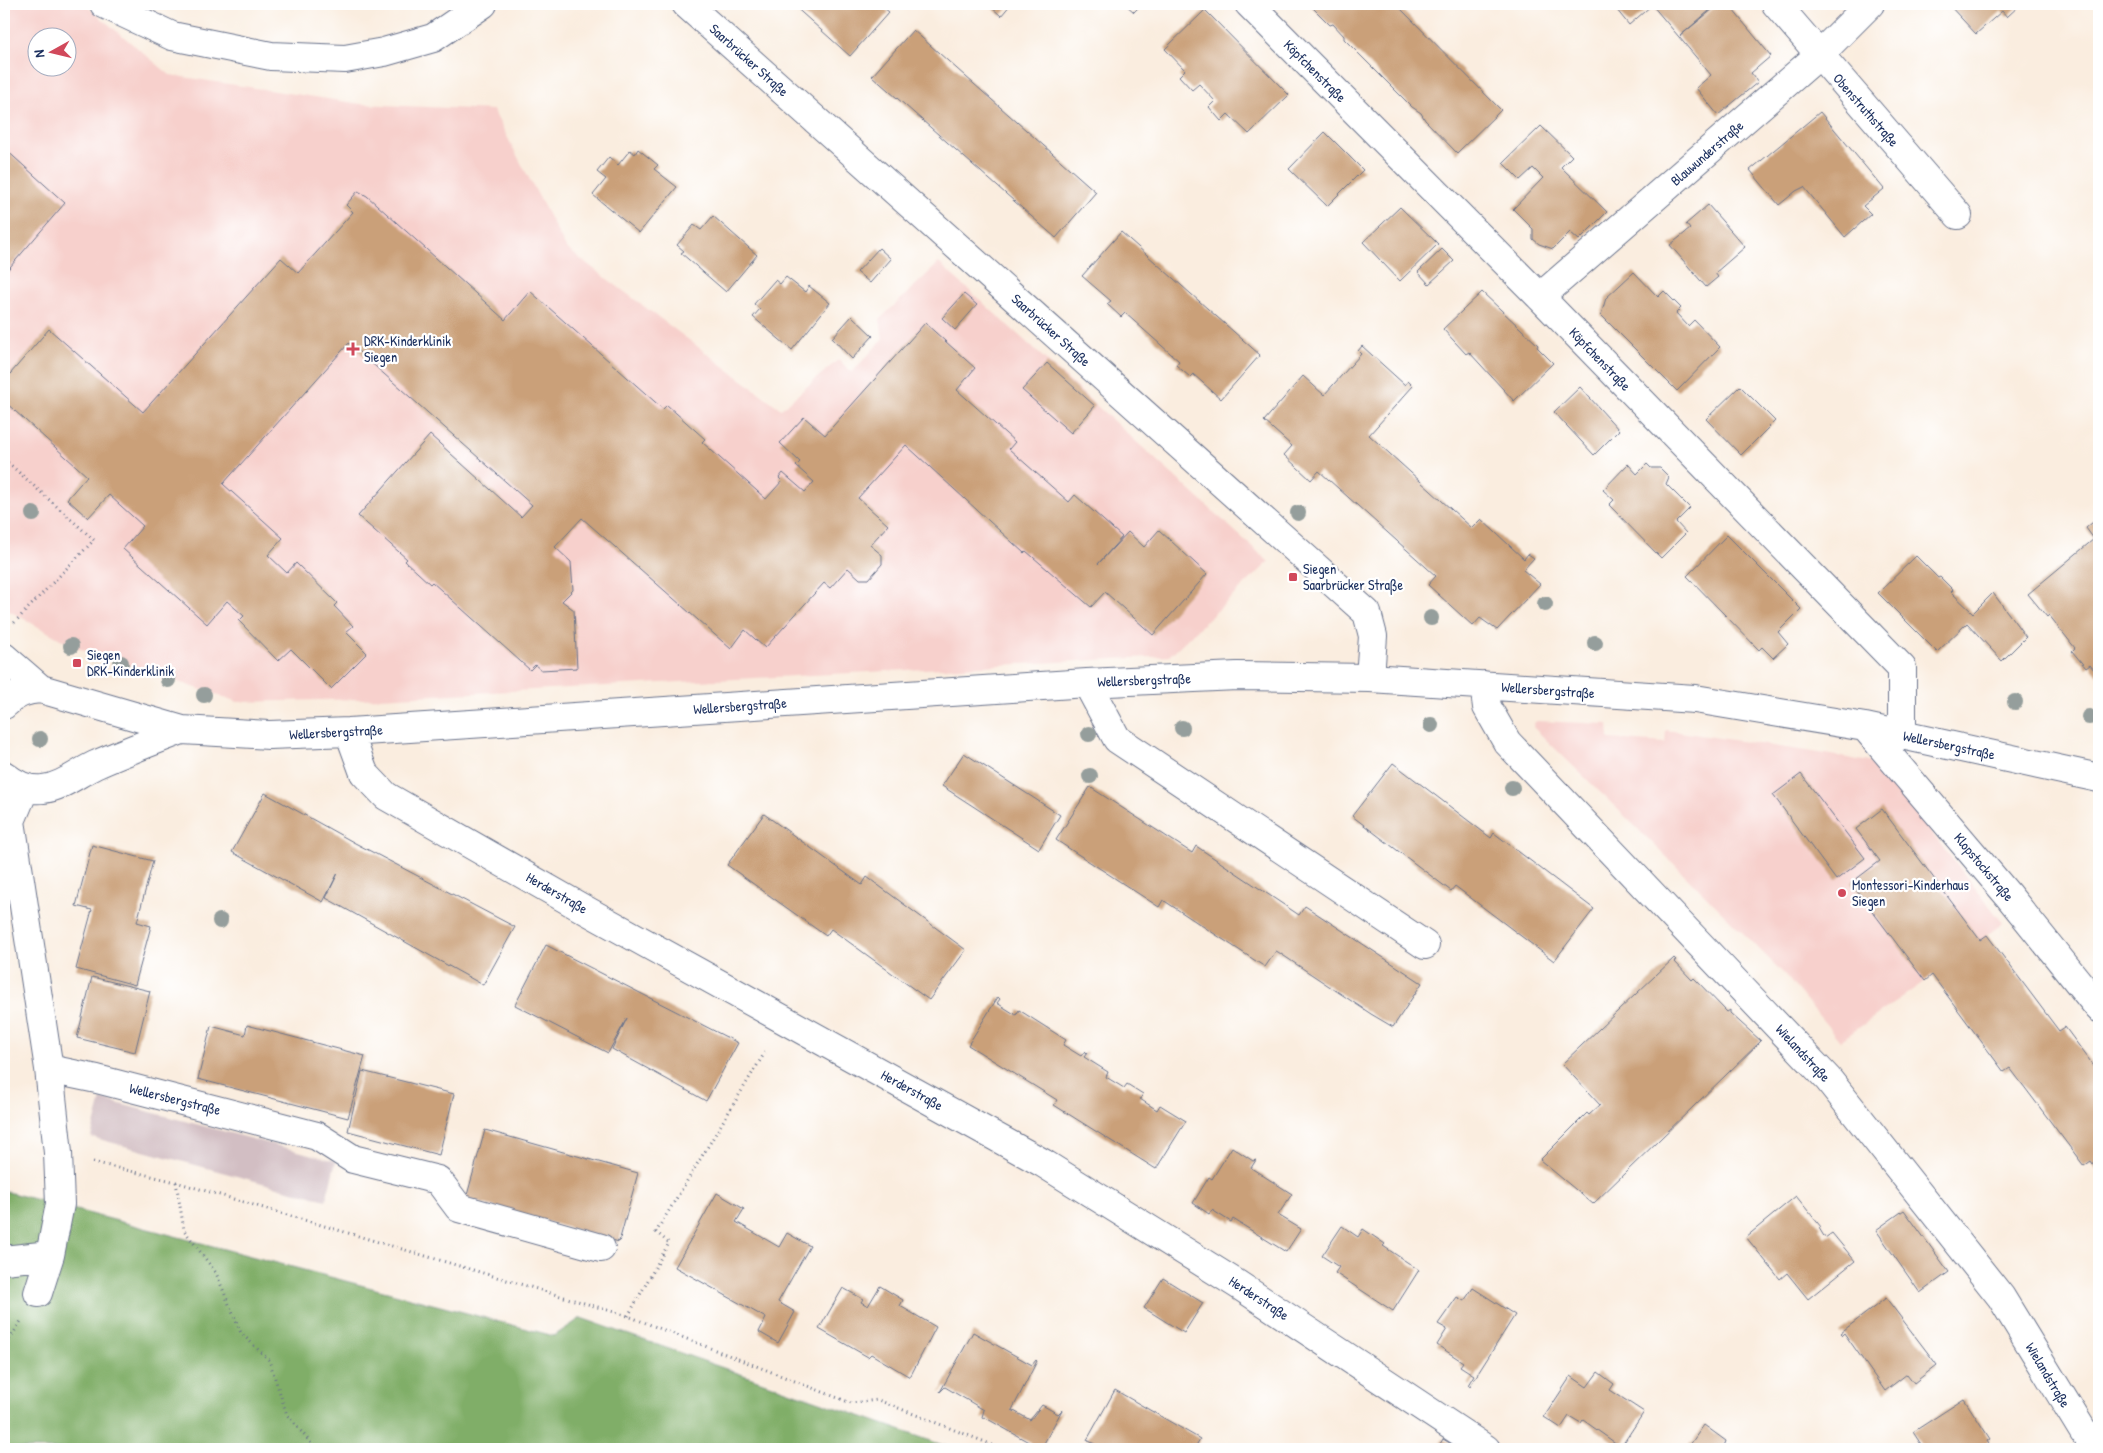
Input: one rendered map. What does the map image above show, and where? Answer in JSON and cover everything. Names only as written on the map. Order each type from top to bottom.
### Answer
[{"type":"street","points":[[104,4],[172,36],[271,56],[308,59],[345,59],[384,52],[433,38],[469,8]]},
{"type":"street","name":"Saarbrücker Straße","points":[[686,4],[1367,613],[1373,636],[1370,678]]},
{"type":"street","name":"Köpfchenstraße","points":[[1249,4],[1902,668],[1902,735]]},
{"type":"street","name":"Obenstruthstraße","points":[[1776,4],[1958,215]]},
{"type":"street","name":"Blauwunderstraße","points":[[1540,298],[1819,56],[1870,4]]},
{"type":"street","points":[[4,657],[41,689]]},
{"type":"street","name":"Wellersbergstraße","points":[[4,704],[11,697],[28,690],[41,689],[182,730],[269,734],[349,732],[1087,683],[1237,676],[1370,678],[1695,700],[1866,727],[2099,778]]},
{"type":"street","points":[[1087,683],[1117,740],[1425,945]]},
{"type":"street","name":"Wielandstraße","points":[[1484,686],[1487,707],[1507,742],[1828,1079],[2002,1297],[2094,1449]]},
{"type":"street","name":"Klopstockstraße","points":[[1866,727],[2007,894],[2099,1008]]},
{"type":"street","name":"Wellersbergstraße","points":[[38,1293],[50,1255],[60,1204],[58,1154],[49,1069],[11,821],[14,782],[42,790],[59,786],[94,766],[182,730]]},
{"type":"street","name":"Herderstraße","points":[[349,732],[364,773],[386,796],[582,908],[786,1019],[1043,1163],[1237,1284],[1486,1449]]},
{"type":"street","name":"Wellersbergstraße","points":[[49,1069],[97,1079],[317,1136],[354,1159],[438,1180],[459,1208],[602,1248]]},
{"type":"street","points":[[4,1260],[50,1255]]},
{"type":"path","points":[[4,459],[94,540],[20,616]]},
{"type":"path","points":[[628,1316],[669,1243],[656,1232],[786,1019]]},
{"type":"path","points":[[58,1154],[176,1182],[628,1316],[851,1403],[878,1400],[1003,1449]]},
{"type":"path","points":[[176,1182],[184,1230],[216,1273],[241,1333],[268,1360],[287,1416],[316,1449]]},
{"type":"shaded area","name":"DRK-Kinderklinik Siegen","points":[[4,4],[84,4],[170,75],[361,104],[493,110],[566,248],[781,409],[838,360],[852,372],[883,339],[880,319],[939,263],[1269,562],[1169,656],[361,699],[238,702],[75,647],[4,608]]},
{"type":"shaded area","name":"Montessori-Kinderhaus Siegen","points":[[1537,721],[1608,724],[1609,739],[1665,743],[1666,730],[1869,762],[1899,792],[2003,923],[1840,1041],[1785,975],[1533,727]]},
{"type":"shaded area","points":[[101,1099],[336,1161],[326,1200],[91,1137]]},
{"type":"green space","points":[[4,1191],[554,1336],[581,1318],[954,1449],[4,1449]]},
{"type":"building","points":[[792,4],[879,4],[889,12],[850,56]]},
{"type":"building","points":[[988,4],[1011,4],[1001,16]]},
{"type":"building","points":[[1125,4],[1142,4],[1134,12]]},
{"type":"building","points":[[1309,4],[1396,4],[1501,110],[1457,153],[1425,120],[1421,113],[1412,107],[1344,39],[1344,36],[1333,24],[1330,25]]},
{"type":"building","points":[[1612,4],[1717,4],[1680,36],[1719,4],[1728,4],[1771,56],[1751,73],[1758,82],[1718,115],[1696,88],[1711,75],[1652,5],[1629,25]]},
{"type":"building","points":[[1948,4],[2021,4],[2007,17],[2002,11],[1976,34]]},
{"type":"building","points":[[1205,10],[1289,95],[1249,134],[1228,114],[1221,121],[1209,107],[1215,101],[1199,84],[1192,90],[1179,76],[1185,70],[1165,49]]},
{"type":"building","points":[[913,30],[1096,192],[1056,238],[872,76]]},
{"type":"building","points":[[1820,112],[1884,189],[1863,206],[1871,214],[1845,237],[1804,187],[1779,205],[1750,170]]},
{"type":"building","points":[[1541,126],[1572,156],[1561,167],[1607,212],[1579,240],[1570,232],[1553,249],[1539,244],[1533,239],[1533,229],[1513,209],[1543,178],[1533,168],[1520,180],[1503,163]]},
{"type":"building","points":[[1325,132],[1363,170],[1327,206],[1289,169]]},
{"type":"building","points":[[4,148],[65,203],[4,274]]},
{"type":"building","points":[[638,149],[658,165],[654,169],[677,187],[639,233],[593,195],[606,179],[597,172],[609,157],[618,165],[630,150],[635,154]]},
{"type":"building","points":[[358,191],[367,196],[505,320],[530,291],[663,409],[667,405],[705,439],[702,442],[766,499],[782,481],[779,478],[783,473],[805,492],[814,482],[796,466],[800,462],[780,443],[804,417],[825,435],[925,323],[975,368],[957,390],[1015,442],[1009,449],[1069,502],[1075,495],[1122,537],[1098,564],[1128,532],[1144,547],[1159,530],[1207,574],[1153,635],[1105,592],[1091,607],[1026,551],[1024,553],[906,445],[858,498],[888,525],[870,545],[882,555],[882,564],[869,579],[860,579],[848,568],[830,588],[824,583],[765,648],[745,630],[731,649],[582,518],[555,547],[571,562],[573,590],[562,601],[574,610],[577,668],[541,670],[535,665],[530,670],[432,582],[430,584],[405,561],[407,559],[358,516],[430,435],[521,517],[532,505],[349,343],[223,484],[283,538],[268,555],[287,573],[296,563],[337,603],[334,606],[353,626],[346,632],[367,653],[331,689],[291,649],[278,661],[239,621],[244,616],[227,601],[207,624],[123,549],[143,526],[109,495],[88,518],[67,499],[87,476],[4,401],[4,381],[49,329],[143,412],[281,258],[298,273],[353,212],[346,205]]},
{"type":"building","points":[[1708,205],[1745,247],[1715,273],[1718,277],[1706,287],[1670,245],[1690,229],[1686,224]]},
{"type":"building","points":[[1400,207],[1438,244],[1400,281],[1363,242]]},
{"type":"building","points":[[713,216],[757,255],[726,292],[681,253],[684,251],[677,245],[694,225],[701,230]]},
{"type":"building","points":[[1121,232],[1260,355],[1221,399],[1193,374],[1190,377],[1176,365],[1179,361],[1125,313],[1121,317],[1107,304],[1111,301],[1082,276]]},
{"type":"building","points":[[879,248],[891,259],[870,283],[857,272]]},
{"type":"building","points":[[1442,249],[1454,261],[1429,284],[1418,272]]},
{"type":"building","points":[[1634,272],[1658,297],[1664,291],[1681,308],[1676,313],[1688,326],[1694,320],[1720,347],[1677,391],[1601,315],[1606,298]]},
{"type":"building","points":[[786,277],[805,292],[809,286],[830,303],[792,350],[753,317],[760,309],[754,304],[775,280],[780,284]]},
{"type":"building","points":[[1482,292],[1538,345],[1537,347],[1553,363],[1514,401],[1469,352],[1466,354],[1443,329]]},
{"type":"building","points":[[964,294],[977,305],[955,330],[942,318]]},
{"type":"building","points":[[852,316],[873,336],[852,359],[832,338]]},
{"type":"building","points":[[1362,346],[1405,385],[1408,381],[1413,386],[1369,435],[1472,528],[1481,519],[1524,559],[1528,554],[1534,558],[1523,570],[1540,584],[1497,630],[1480,618],[1473,626],[1428,585],[1436,576],[1319,471],[1311,480],[1284,455],[1292,446],[1264,421],[1303,376],[1324,395],[1361,354],[1358,351]]},
{"type":"building","points":[[1047,363],[1095,406],[1071,433],[1022,390]]},
{"type":"building","points":[[1740,386],[1775,421],[1741,455],[1706,419]]},
{"type":"building","points":[[1580,387],[1619,430],[1594,455],[1554,412]]},
{"type":"building","points":[[1628,464],[1637,474],[1647,464],[1651,468],[1660,468],[1669,477],[1666,484],[1690,508],[1676,522],[1686,533],[1661,558],[1609,505],[1614,500],[1603,490]]},
{"type":"building","points":[[2099,517],[2099,676],[2090,665],[2086,668],[2072,651],[2075,648],[2049,615],[2047,617],[2028,594],[2094,539],[2086,528]]},
{"type":"building","points":[[1727,535],[1801,609],[1778,632],[1788,644],[1773,658],[1762,647],[1759,650],[1687,576]]},
{"type":"building","points":[[1916,556],[1953,590],[1951,592],[1973,613],[1993,593],[2026,637],[2002,661],[1967,623],[1937,652],[1878,593]]},
{"type":"building","points":[[964,753],[1060,815],[1039,849],[942,786]]},
{"type":"building","points":[[1393,763],[1491,838],[1494,833],[1594,909],[1554,961],[1455,886],[1451,891],[1352,816]]},
{"type":"building","points":[[1801,774],[1865,858],[1836,880],[1773,795]]},
{"type":"building","points":[[1090,787],[1192,853],[1196,846],[1299,915],[1305,906],[1422,983],[1393,1027],[1278,952],[1276,951],[1265,967],[1163,900],[1159,907],[1056,840]]},
{"type":"building","points":[[265,793],[355,843],[515,927],[483,985],[326,898],[338,873],[323,902],[232,852]]},
{"type":"building","points":[[1882,809],[1980,940],[1987,935],[2059,1031],[2065,1027],[2099,1073],[2099,1173],[2091,1161],[2084,1166],[2010,1068],[2004,1072],[1932,975],[1925,981],[1851,883],[1880,861],[1856,829]]},
{"type":"building","points":[[764,814],[862,885],[867,877],[966,950],[929,1000],[831,929],[826,936],[727,865]]},
{"type":"building","points":[[92,845],[153,861],[137,922],[151,926],[135,985],[76,969],[92,910],[76,906]]},
{"type":"building","points":[[546,945],[738,1043],[706,1101],[612,1049],[627,1018],[608,1053],[515,1005]]},
{"type":"building","points":[[1674,958],[1676,960],[1674,961],[1692,980],[1694,978],[1727,1012],[1730,1010],[1730,1013],[1761,1041],[1593,1204],[1540,1160],[1587,1113],[1589,1115],[1600,1105],[1562,1064]]},
{"type":"building","points":[[92,977],[150,991],[135,1052],[77,1038]]},
{"type":"building","points":[[998,997],[1000,999],[997,1003],[1016,1015],[1019,1010],[1066,1040],[1063,1045],[1081,1056],[1085,1051],[1087,1053],[1084,1057],[1108,1072],[1106,1077],[1124,1088],[1127,1084],[1143,1094],[1140,1099],[1157,1110],[1160,1105],[1186,1121],[1156,1169],[1054,1105],[1057,1100],[968,1045]]},
{"type":"building","points":[[247,1025],[365,1056],[348,1118],[198,1079],[211,1026],[245,1035]]},
{"type":"building","points":[[362,1071],[454,1094],[439,1155],[348,1131]]},
{"type":"building","points":[[485,1130],[638,1173],[619,1242],[466,1199]]},
{"type":"building","points":[[1232,1147],[1253,1161],[1256,1160],[1251,1168],[1292,1194],[1278,1215],[1301,1229],[1286,1252],[1233,1219],[1231,1222],[1212,1210],[1209,1214],[1193,1203],[1209,1177],[1212,1179]]},
{"type":"building","points":[[717,1193],[744,1209],[736,1222],[779,1247],[787,1233],[810,1246],[778,1302],[795,1312],[778,1343],[759,1332],[766,1318],[675,1267]]},
{"type":"building","points":[[1796,1196],[1821,1227],[1819,1228],[1825,1238],[1832,1233],[1855,1261],[1808,1299],[1787,1273],[1780,1279],[1746,1237]]},
{"type":"building","points":[[1904,1210],[1949,1272],[1920,1293],[1876,1230]]},
{"type":"building","points":[[1342,1226],[1358,1237],[1363,1229],[1385,1244],[1383,1246],[1419,1270],[1393,1311],[1335,1273],[1339,1267],[1322,1256]]},
{"type":"building","points":[[1163,1278],[1203,1303],[1184,1333],[1144,1308]]},
{"type":"building","points":[[880,1286],[903,1300],[900,1306],[936,1327],[910,1377],[871,1354],[868,1357],[819,1329],[843,1288],[863,1299],[861,1302],[868,1306]]},
{"type":"building","points":[[1473,1288],[1515,1315],[1470,1386],[1468,1385],[1474,1375],[1460,1366],[1463,1362],[1437,1345],[1447,1329],[1438,1324],[1457,1297],[1464,1301]]},
{"type":"building","points":[[1886,1298],[1937,1365],[1914,1383],[1907,1374],[1885,1391],[1844,1333],[1842,1335],[1840,1333]]},
{"type":"building","points":[[973,1332],[1032,1365],[1037,1361],[1012,1410],[1030,1420],[1042,1405],[1058,1414],[1062,1410],[1041,1449],[984,1417],[983,1419],[984,1410],[945,1387],[940,1392]]},
{"type":"building","points":[[1598,1372],[1614,1384],[1610,1390],[1644,1412],[1621,1447],[1583,1420],[1581,1423],[1569,1416],[1561,1428],[1544,1417],[1571,1376],[1587,1387]]},
{"type":"building","points":[[1115,1390],[1200,1439],[1194,1449],[1104,1449],[1087,1440]]},
{"type":"building","points":[[1964,1399],[1990,1439],[1987,1441],[1992,1449],[1924,1449],[1913,1432]]},
{"type":"building","points":[[1704,1425],[1726,1441],[1723,1449],[1687,1449]]},
{"type":"building","points":[[1443,1439],[1460,1449],[1437,1449]]},
{"type":"place","name":"DRK-Kinderklinik Siegen","points":[[353,349]]},
{"type":"place","name":"Siegen Saarbrücker Straße","points":[[1293,577]]},
{"type":"place","name":"Siegen DRK-Kinderklinik","points":[[77,663]]},
{"type":"place","name":"Montessori-Kinderhaus Siegen","points":[[1842,893]]}]
